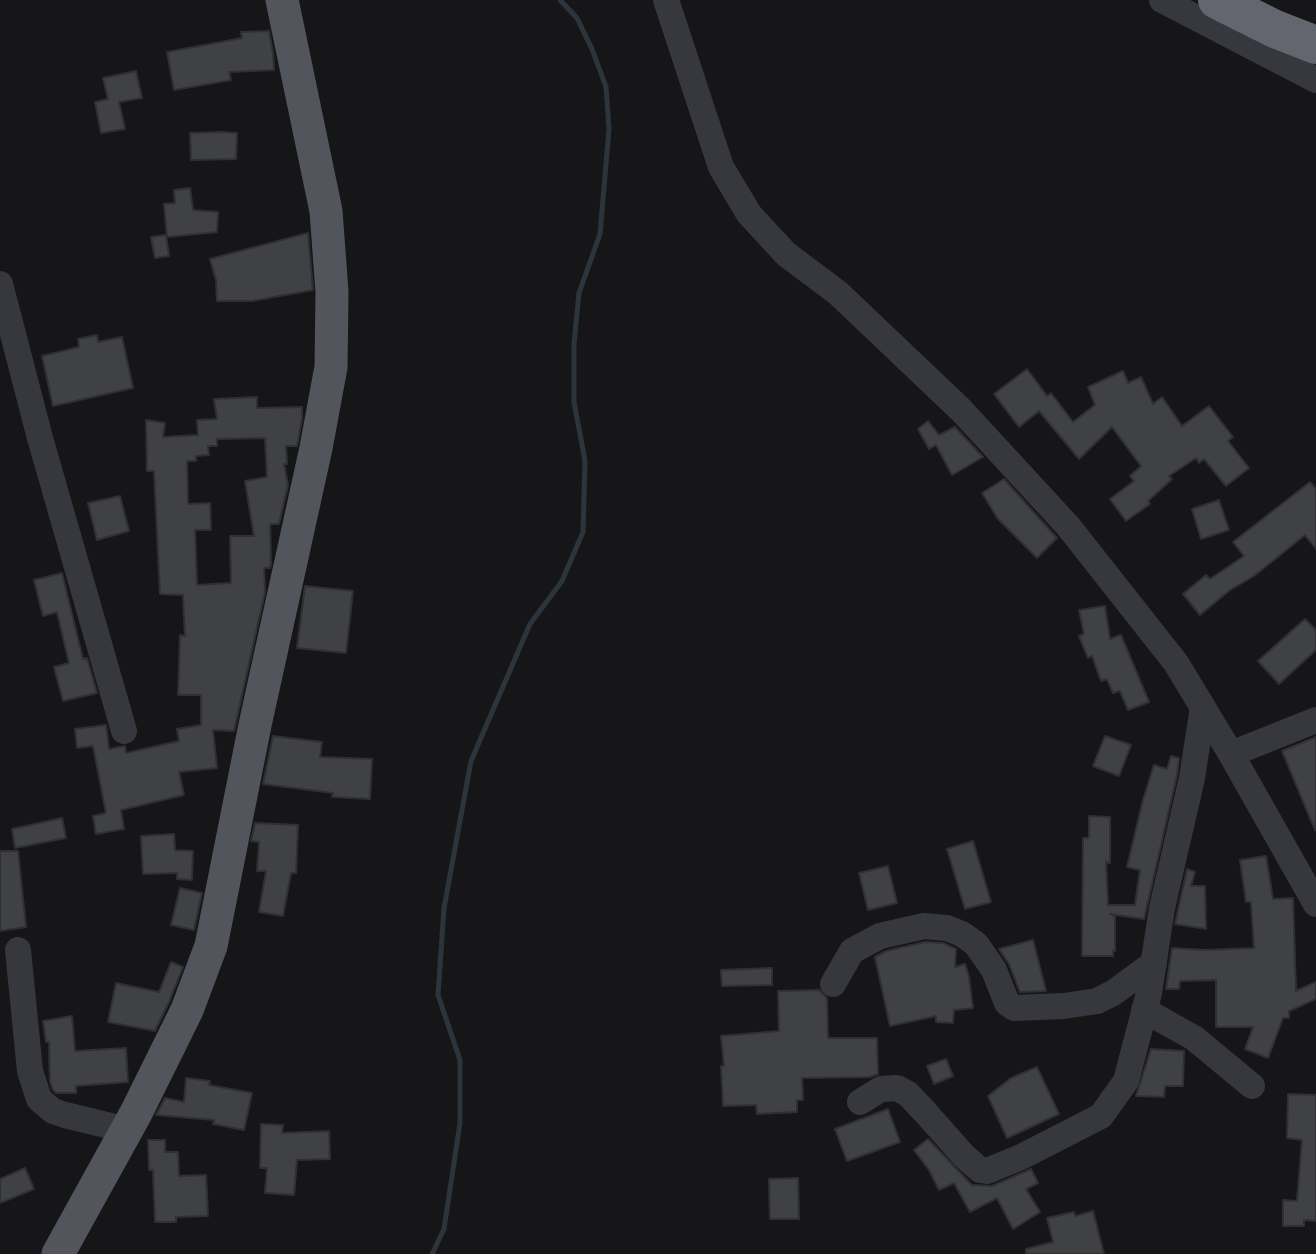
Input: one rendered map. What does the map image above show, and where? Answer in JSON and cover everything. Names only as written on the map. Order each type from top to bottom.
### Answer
[{"type":"highway","points":[[1217,0],[1275,29],[1316,45]]},
{"type":"highway","points":[[1278,0],[1316,26]]},
{"type":"main road","points":[[58,1254],[127,1130],[187,1010],[211,946],[331,368],[332,292],[326,211],[282,0]]},
{"type":"street","points":[[666,0],[722,167],[749,214],[786,254],[838,293],[961,410],[1068,526],[1176,663],[1316,904]]},
{"type":"street","points":[[1162,0],[1316,80]]},
{"type":"street","points":[[0,284],[40,438],[124,732]]},
{"type":"street","points":[[860,1102],[881,1089],[897,1088],[908,1094],[981,1170],[996,1169],[1101,1115],[1126,1081],[1144,1010],[1162,908],[1192,778],[1203,707]]},
{"type":"street","points":[[1231,754],[1316,720]]},
{"type":"street","points":[[833,984],[852,951],[880,936],[923,926],[947,928],[962,933],[976,944],[994,970],[1007,1003],[1014,1008],[1063,1006],[1097,1001],[1113,993],[1154,963]]},
{"type":"street","points":[[18,950],[30,1071],[39,1099],[53,1111],[127,1130]]},
{"type":"street","points":[[1144,1010],[1194,1038],[1252,1086]]},
{"type":"building","points":[[269,31],[274,70],[229,72],[231,80],[174,90],[167,52],[242,38],[241,32]]},
{"type":"building","points":[[136,71],[142,98],[119,102],[125,129],[101,133],[95,102],[108,99],[103,78]]},
{"type":"building","points":[[190,133],[237,133],[236,159],[191,160]]},
{"type":"building","points":[[190,188],[193,210],[218,212],[217,232],[167,237],[164,204],[175,203],[174,190]]},
{"type":"building","points":[[308,233],[313,290],[252,301],[217,301],[216,280],[210,259]]},
{"type":"building","points":[[166,235],[169,256],[155,258],[151,237]]},
{"type":"building","points":[[97,335],[98,342],[122,337],[133,388],[53,406],[42,356],[79,347],[78,339]]},
{"type":"building","points":[[1027,369],[1047,396],[1051,393],[1073,422],[1095,405],[1088,387],[1123,371],[1128,383],[1141,377],[1153,404],[1162,397],[1182,426],[1209,406],[1233,437],[1228,441],[1249,468],[1226,486],[1204,459],[1199,463],[1196,458],[1169,476],[1172,479],[1148,501],[1150,504],[1126,521],[1110,499],[1134,481],[1130,476],[1141,466],[1112,427],[1079,459],[1039,411],[1019,427],[994,394]]},
{"type":"building","points":[[257,397],[257,408],[302,407],[297,446],[286,446],[287,464],[284,464],[288,485],[279,524],[270,524],[271,564],[270,568],[264,568],[265,592],[234,731],[213,730],[217,768],[179,772],[184,795],[121,810],[124,829],[96,834],[93,816],[106,813],[93,746],[77,748],[75,729],[106,725],[109,749],[125,746],[126,753],[179,741],[177,729],[201,725],[201,695],[178,695],[180,635],[185,636],[183,595],[160,594],[154,471],[147,471],[146,420],[165,423],[163,437],[198,435],[197,420],[217,419],[214,399]],"holes":[[[265,438],[267,477],[245,481],[254,536],[230,536],[231,583],[197,585],[195,530],[211,530],[210,503],[188,504],[187,461],[196,461],[196,456],[209,455],[208,446],[217,446],[217,439]]]},
{"type":"building","points":[[928,421],[939,435],[955,427],[983,457],[952,475],[936,445],[929,449],[918,429]]},
{"type":"building","points":[[1004,479],[1057,538],[1037,558],[998,519],[982,493]]},
{"type":"building","points":[[1310,482],[1316,489],[1316,549],[1305,535],[1200,615],[1183,594],[1206,575],[1210,579],[1244,556],[1233,542]]},
{"type":"building","points":[[120,496],[129,531],[97,540],[88,503]]},
{"type":"building","points":[[1219,500],[1229,530],[1201,539],[1192,509]]},
{"type":"building","points":[[62,573],[83,659],[87,658],[97,693],[63,701],[54,667],[69,663],[57,612],[43,616],[34,580]]},
{"type":"building","points":[[305,586],[353,591],[346,653],[297,648]]},
{"type":"building","points":[[1105,606],[1110,639],[1121,635],[1149,702],[1128,710],[1120,691],[1113,693],[1107,679],[1101,681],[1092,656],[1088,658],[1079,636],[1084,634],[1079,610]]},
{"type":"building","points":[[1305,619],[1316,630],[1316,650],[1279,684],[1258,661]]},
{"type":"building","points":[[273,736],[322,742],[320,757],[372,759],[370,799],[332,797],[333,793],[263,784]]},
{"type":"building","points":[[1105,736],[1131,745],[1119,776],[1093,766]]},
{"type":"building","points":[[1316,737],[1316,830],[1315,830],[1282,751]]},
{"type":"building","points":[[1171,756],[1179,758],[1177,775],[1144,919],[1110,914],[1115,916],[1113,956],[1082,956],[1083,838],[1089,838],[1089,816],[1110,817],[1110,863],[1106,862],[1108,905],[1135,905],[1140,870],[1127,867],[1143,800],[1154,765],[1167,769]]},
{"type":"building","points":[[62,818],[66,838],[15,848],[12,829]]},
{"type":"building","points":[[255,823],[298,825],[296,873],[291,873],[283,916],[259,912],[266,871],[257,871],[259,842],[251,841]]},
{"type":"building","points":[[174,834],[175,850],[193,851],[192,880],[177,879],[177,873],[143,874],[141,836]]},
{"type":"building","points":[[973,841],[991,902],[965,909],[947,849]]},
{"type":"building","points":[[0,851],[18,851],[26,927],[0,931]]},
{"type":"building","points":[[1266,856],[1273,899],[1293,898],[1296,991],[1316,982],[1316,999],[1289,1011],[1289,1018],[1283,1018],[1268,1058],[1245,1049],[1253,1027],[1216,1027],[1216,980],[1180,981],[1179,989],[1166,989],[1172,948],[1254,948],[1251,902],[1246,902],[1240,860]]},
{"type":"building","points":[[888,866],[897,903],[868,910],[859,873]]},
{"type":"building","points":[[1187,869],[1195,872],[1191,886],[1205,886],[1206,929],[1175,924]]},
{"type":"building","points":[[180,888],[202,893],[194,930],[171,925]]},
{"type":"building","points":[[1033,940],[1046,991],[1020,992],[1009,964],[999,949]]},
{"type":"building","points":[[925,942],[943,943],[956,949],[955,967],[965,964],[973,1008],[954,1010],[953,1023],[936,1022],[936,1016],[890,1026],[875,957],[886,951]]},
{"type":"building","points":[[171,962],[183,967],[155,1031],[108,1022],[116,983],[159,992]]},
{"type":"building","points":[[772,968],[772,985],[722,986],[721,970]]},
{"type":"building","points":[[819,990],[827,998],[828,1038],[877,1038],[878,1074],[870,1077],[802,1078],[803,1100],[797,1100],[797,1112],[757,1114],[756,1105],[723,1106],[721,1066],[724,1066],[721,1036],[779,1031],[778,991]]},
{"type":"building","points":[[72,1016],[75,1051],[126,1048],[128,1082],[76,1086],[76,1093],[56,1093],[53,1090],[50,1082],[49,1042],[46,1042],[43,1021]]},
{"type":"building","points":[[1151,1049],[1184,1051],[1183,1086],[1165,1086],[1164,1097],[1136,1096]]},
{"type":"building","points":[[946,1059],[953,1076],[934,1084],[927,1066]]},
{"type":"building","points":[[1037,1067],[1059,1114],[1007,1138],[988,1096],[1011,1078]]},
{"type":"building","points":[[186,1078],[210,1081],[209,1085],[252,1093],[244,1130],[213,1124],[214,1120],[156,1115],[165,1098],[184,1102]]},
{"type":"building","points":[[1288,1094],[1316,1095],[1316,1221],[1304,1220],[1304,1226],[1283,1226],[1283,1200],[1297,1201],[1302,1140],[1287,1138]]},
{"type":"building","points":[[888,1109],[900,1142],[847,1161],[835,1129]]},
{"type":"building","points":[[261,1124],[283,1125],[282,1133],[329,1131],[330,1159],[297,1160],[294,1195],[265,1193],[267,1168],[260,1168]]},
{"type":"building","points":[[928,1139],[972,1185],[992,1186],[1031,1169],[1038,1183],[1026,1189],[1040,1212],[1013,1229],[997,1198],[970,1212],[954,1183],[939,1190],[929,1170],[914,1150]]},
{"type":"building","points":[[148,1140],[165,1140],[165,1152],[178,1152],[179,1176],[206,1175],[208,1216],[176,1217],[176,1222],[155,1222],[153,1170],[149,1170]]},
{"type":"building","points":[[25,1168],[34,1189],[0,1203],[0,1179]]},
{"type":"building","points":[[798,1178],[799,1219],[770,1219],[769,1179]]},
{"type":"building","points":[[1093,1211],[1104,1254],[1026,1254],[1026,1249],[1053,1242],[1047,1218],[1074,1212],[1075,1216]]},
{"type":"waterway","points":[[432,1254],[444,1229],[460,1123],[460,1060],[438,995],[444,908],[471,761],[530,624],[562,581],[583,532],[585,461],[574,402],[574,344],[579,293],[600,234],[609,129],[606,87],[592,49],[577,18],[560,0]]}]
